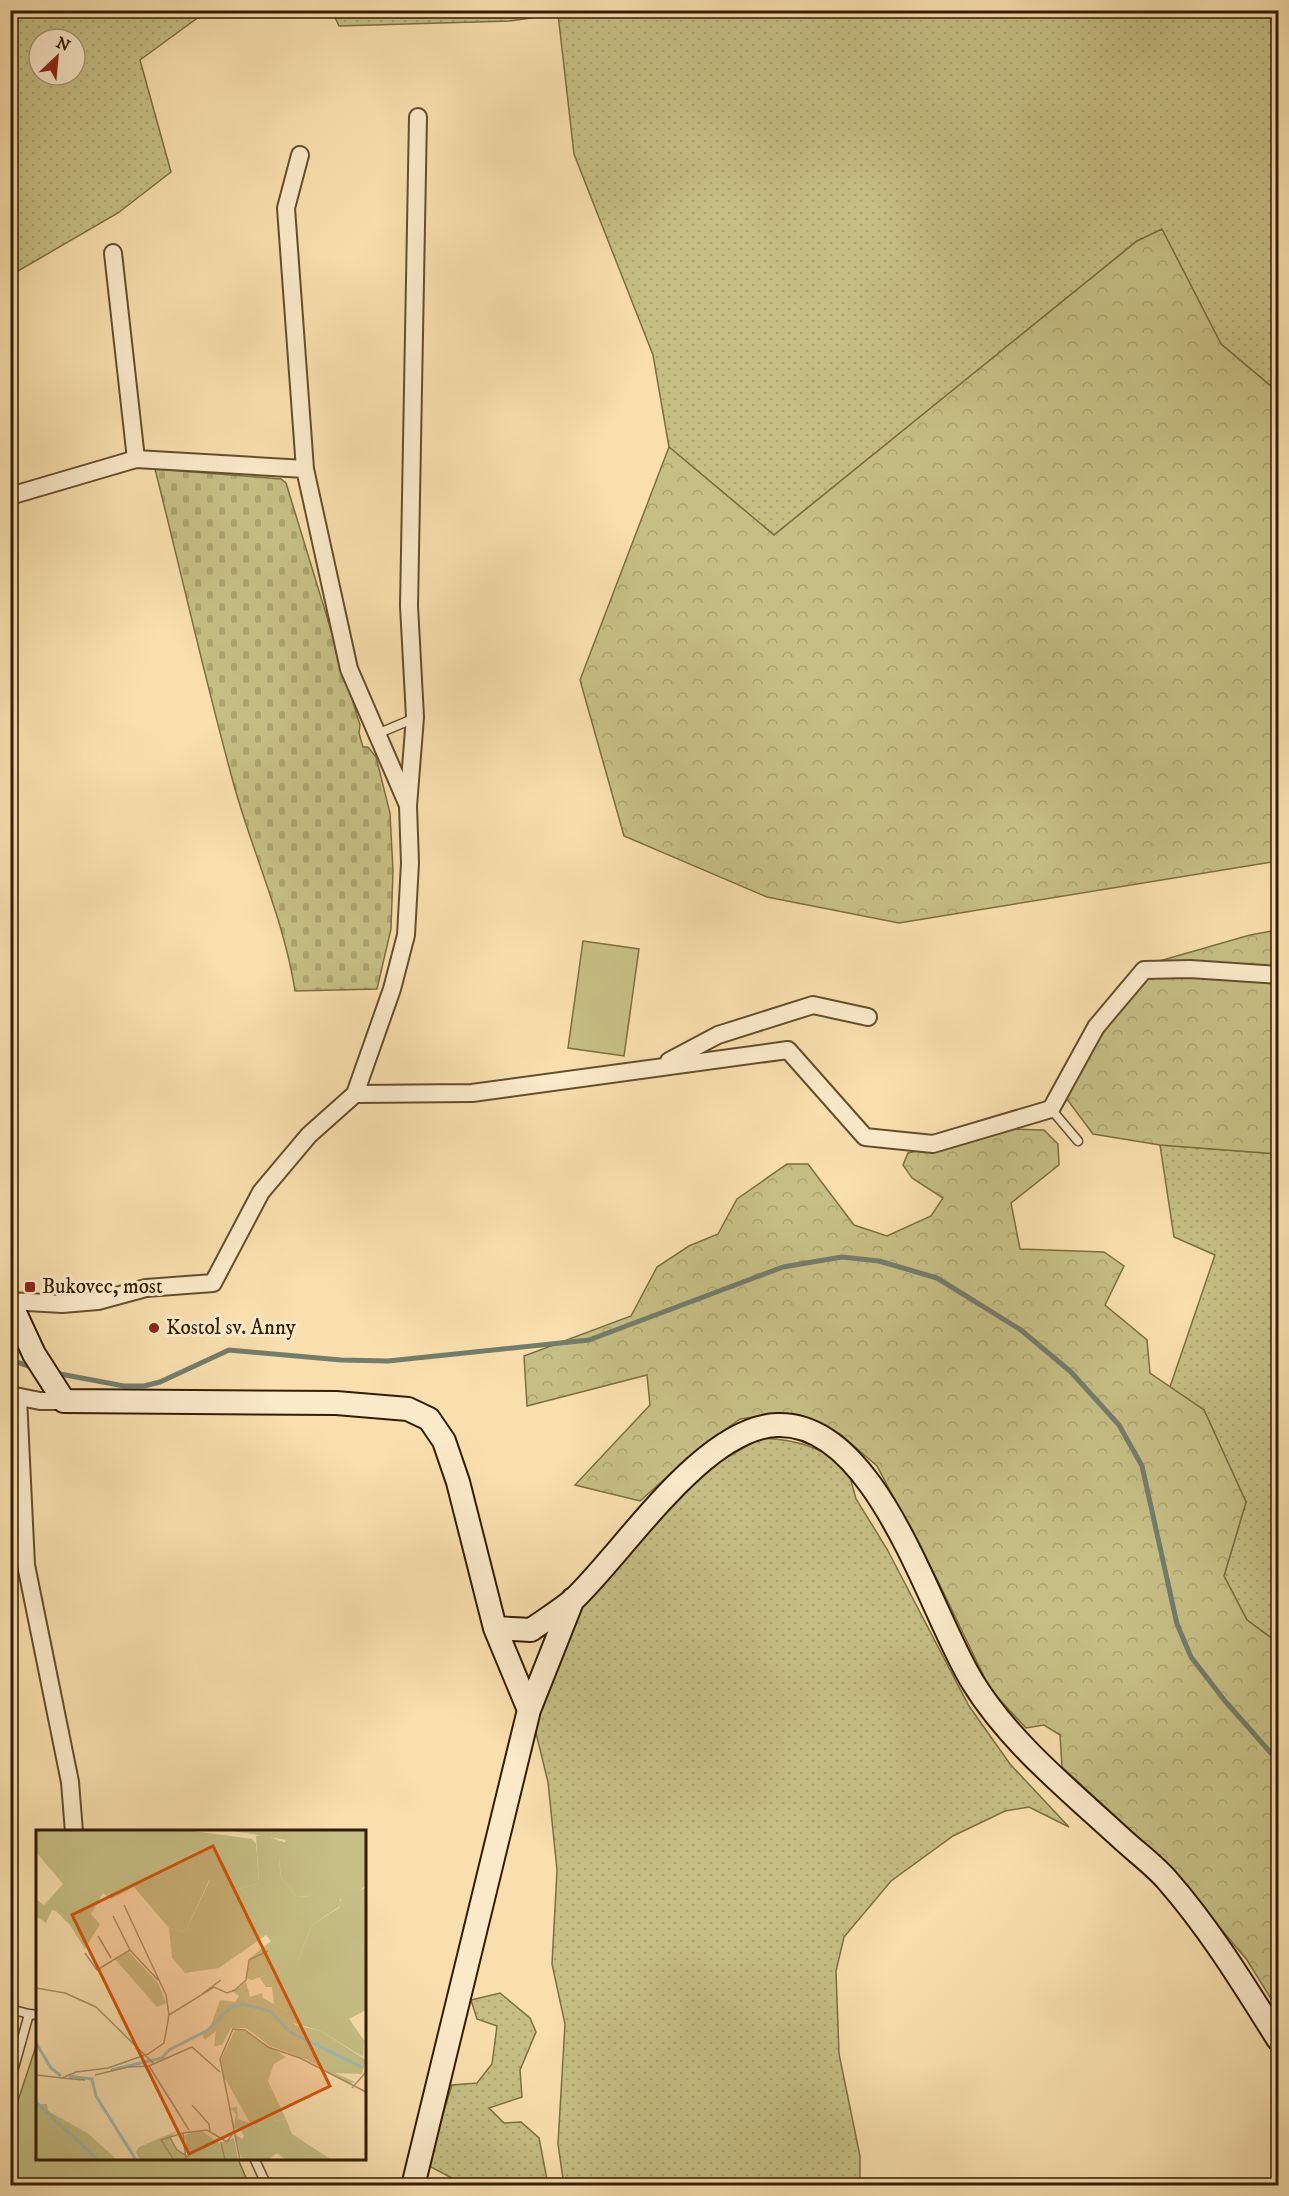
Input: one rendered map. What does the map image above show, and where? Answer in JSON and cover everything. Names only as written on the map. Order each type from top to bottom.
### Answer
[{"type":"street","points":[[58,1393],[34,1354],[10,1301],[71,1304],[98,1301],[146,1288],[213,1283],[261,1192],[309,1135],[355,1094],[392,989],[406,935],[410,863],[408,806],[415,717],[410,594],[418,117]]},
{"type":"street","points":[[300,155],[286,207],[305,469],[349,669],[408,806]]},
{"type":"street","points":[[113,253],[136,459]]},
{"type":"street","points":[[10,496],[136,459],[305,469]]},
{"type":"street","points":[[355,1094],[472,1093],[660,1065],[788,1050],[865,1137],[933,1143],[1051,1109],[1096,1027],[1144,970],[1190,969],[1278,975]]},
{"type":"street","points":[[660,1065],[718,1035],[813,1005],[868,1017]]},
{"type":"street","points":[[74,1830],[70,1782],[26,1565],[14,1396],[58,1393],[336,1403],[408,1408],[429,1419],[444,1441],[458,1482],[495,1628],[529,1710]]},
{"type":"street","points":[[495,1628],[531,1630],[573,1599],[647,1515],[724,1443],[752,1428],[779,1425],[815,1432],[838,1448],[864,1476],[904,1540],[972,1681],[1003,1722],[1049,1772],[1166,1879],[1234,1969],[1278,2039]]},
{"type":"street","points":[[413,2186],[529,1710],[573,1599]]},
{"type":"lane","points":[[377,734],[415,717]]},
{"type":"lane","points":[[1051,1109],[1078,1141]]},
{"type":"lane","points":[[10,2009],[33,2014],[10,2082]]},
{"type":"lane","points":[[255,2160],[267,2186]]},
{"type":"green space","points":[[11,10],[207,11],[140,60],[171,172],[118,213],[11,275]]},
{"type":"green space","points":[[332,11],[1278,11],[1278,392],[1221,344],[1162,230],[1137,241],[774,535],[669,447],[653,355],[574,154],[558,14],[510,21],[339,26]]},
{"type":"green space","points":[[1162,229],[1221,344],[1278,392],[1278,861],[899,923],[767,897],[624,836],[580,680],[669,447],[774,535],[1137,241]]},
{"type":"green space","points":[[155,469],[281,479],[286,483],[360,725],[359,733],[363,747],[368,747],[376,757],[390,813],[393,871],[391,929],[377,989],[295,991],[283,937],[232,778]]},
{"type":"green space","points":[[1278,930],[1278,1154],[1160,1145],[1093,1134],[1063,1094],[1127,991],[1156,962],[1250,935]]},
{"type":"green space","points":[[583,941],[639,949],[624,1056],[568,1048]]},
{"type":"green space","points":[[1010,1129],[1044,1130],[1058,1144],[1059,1165],[1011,1203],[1020,1249],[1104,1252],[1124,1266],[1105,1305],[1147,1340],[1150,1373],[1204,1410],[1246,1502],[1224,1576],[1247,1620],[1278,1643],[1278,2010],[1247,1960],[1164,1861],[1062,1767],[1060,1735],[1044,1725],[1026,1728],[990,1689],[938,1581],[877,1466],[840,1434],[798,1416],[769,1415],[740,1419],[698,1449],[640,1501],[575,1485],[650,1405],[647,1375],[527,1406],[524,1356],[631,1316],[657,1267],[689,1246],[718,1234],[737,1199],[787,1164],[808,1164],[854,1225],[887,1236],[931,1216],[943,1198],[912,1178],[903,1165],[908,1153]]},
{"type":"green space","points":[[1160,1145],[1278,1154],[1278,1643],[1247,1620],[1224,1576],[1246,1502],[1204,1410],[1170,1387],[1215,1255],[1174,1237]]},
{"type":"green space","points":[[761,1438],[786,1440],[806,1445],[826,1453],[847,1466],[856,1499],[887,1549],[969,1706],[1010,1764],[1069,1827],[1029,1807],[1005,1811],[953,1836],[891,1881],[844,1937],[836,1971],[839,2054],[860,2156],[860,2185],[556,2185],[563,2179],[558,2144],[565,2024],[552,1964],[557,1870],[548,1782],[535,1729],[562,1635],[579,1606],[710,1467]]},
{"type":"green space","points":[[500,1993],[530,2018],[536,2032],[520,2070],[522,2097],[489,2108],[504,2123],[521,2122],[539,2138],[548,2185],[465,2185],[427,2165],[452,2085],[477,2083],[492,2064],[497,2026],[477,2019],[471,2000]]},
{"type":"green space","points":[[36,2046],[36,2160],[238,2160],[249,2185],[11,2185],[11,2122]]},
{"type":"waterway","points":[[55,1373],[124,1386],[144,1386],[160,1382],[229,1350],[341,1360],[388,1361],[589,1340],[783,1267],[842,1257],[879,1261],[937,1278],[1021,1330],[1071,1372],[1119,1425],[1142,1466],[1177,1624],[1191,1657],[1225,1701],[1278,1761]]},
{"type":"waterway","points":[[10,1360],[35,1368]]},
{"type":"place","name":"Bukovec, most","points":[[30,1287]]},
{"type":"place","name":"Kostol sv. Anny","points":[[154,1328]]}]
